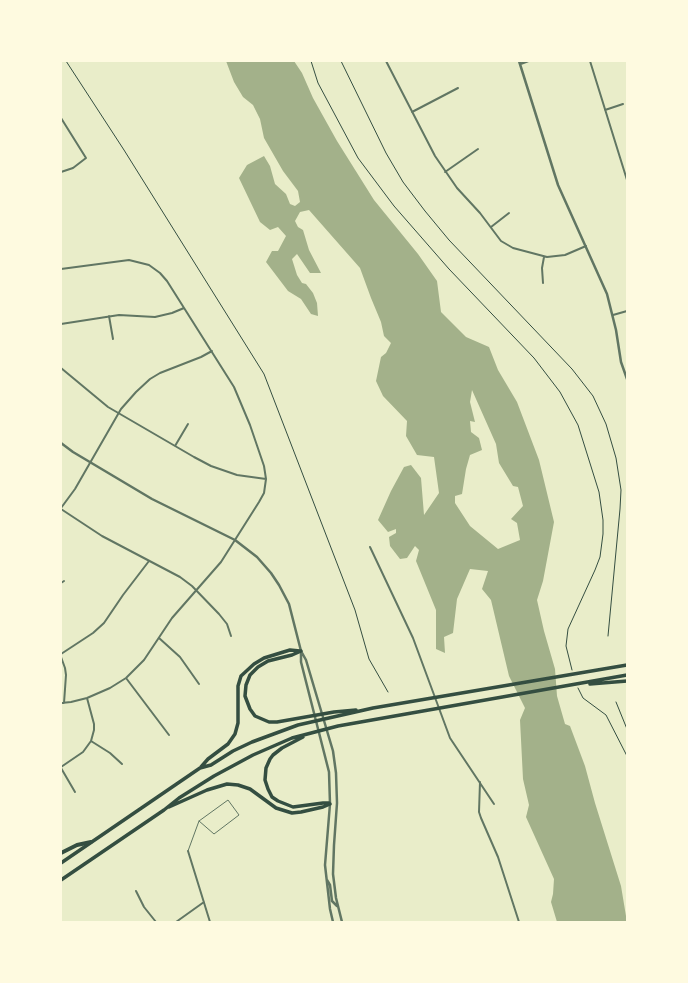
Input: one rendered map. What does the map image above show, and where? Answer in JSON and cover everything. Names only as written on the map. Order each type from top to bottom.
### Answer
[{"type":"highway","points":[[61,853],[77,845],[92,842]]},
{"type":"main road","points":[[61,863],[200,768],[208,759],[228,744],[235,734],[238,723],[238,686],[241,676],[254,664],[264,658],[290,650],[301,651]]},
{"type":"main road","points":[[301,651],[292,655],[268,661],[253,671],[246,686],[245,696],[250,709],[255,716],[269,722],[277,722],[373,708],[627,665]]},
{"type":"main road","points":[[61,880],[164,810],[179,798],[233,765],[292,738],[338,726],[578,685],[627,675]]},
{"type":"main road","points":[[578,685],[627,681]]},
{"type":"main road","points":[[200,768],[211,765],[233,751],[270,734],[335,714]]},
{"type":"main road","points":[[307,734],[282,748],[270,759],[266,768],[265,780],[268,790],[272,797],[278,802],[293,807],[323,803],[330,804]]},
{"type":"main road","points":[[164,810],[207,790],[227,784],[238,785],[250,789],[276,808],[292,813],[323,807],[330,804]]},
{"type":"street","points":[[386,61],[427,143],[445,172],[499,238],[510,247],[544,257],[565,255],[586,246]]},
{"type":"street","points":[[528,61],[520,62],[558,185],[602,280],[614,315],[621,362],[627,379]]},
{"type":"street","points":[[590,61],[627,180]]},
{"type":"street","points":[[412,112],[458,88]]},
{"type":"street","points":[[605,110],[622,104]]},
{"type":"street","points":[[61,118],[86,158],[73,168],[61,172]]},
{"type":"street","points":[[445,172],[478,149]]},
{"type":"street","points":[[491,227],[509,213]]},
{"type":"street","points":[[543,283],[542,268],[544,257]]},
{"type":"street","points":[[61,269],[123,260],[143,263],[155,269],[165,278],[234,387],[247,415],[264,466],[266,479],[261,499],[221,562],[172,618],[144,660],[126,678],[110,688],[87,698],[62,703],[66,675],[61,657]]},
{"type":"street","points":[[61,324],[126,314],[156,317],[184,308]]},
{"type":"street","points":[[614,315],[627,311]]},
{"type":"street","points":[[109,316],[113,340]]},
{"type":"street","points":[[212,351],[150,379],[132,396],[118,414],[75,489],[61,509],[102,536],[180,577],[196,590],[224,619],[231,636]]},
{"type":"street","points":[[61,368],[101,402],[118,414],[200,460],[226,472],[243,477],[266,479]]},
{"type":"street","points":[[175,446],[188,424]]},
{"type":"street","points":[[61,444],[90,463],[152,499],[235,540],[262,562],[279,585],[289,604],[301,651],[301,662],[328,768],[330,804],[327,835],[326,878],[333,922]]},
{"type":"street","points":[[370,547],[413,638],[450,738],[494,804]]},
{"type":"street","points":[[61,654],[99,629],[149,561]]},
{"type":"street","points":[[159,638],[180,657],[199,684]]},
{"type":"street","points":[[301,651],[306,660],[316,697],[322,710],[336,772],[337,802],[333,864],[334,883],[342,922]]},
{"type":"street","points":[[126,678],[169,735]]},
{"type":"street","points":[[75,792],[61,767],[83,752],[91,741],[94,724],[87,698]]},
{"type":"street","points":[[91,741],[110,753],[122,764]]},
{"type":"street","points":[[480,782],[479,812],[501,863],[519,922]]},
{"type":"street","points":[[188,851],[210,922]]},
{"type":"street","points":[[326,878],[330,885],[332,901],[338,906]]},
{"type":"street","points":[[136,891],[144,907],[156,922]]},
{"type":"street","points":[[176,922],[204,902]]},
{"type":"lane","points":[[188,851],[199,821],[228,800],[240,815],[214,834],[199,821]]},
{"type":"path","points":[[66,61],[124,150],[264,374],[355,610],[369,659],[388,692]]},
{"type":"path","points":[[311,61],[318,83],[358,158],[394,206],[449,269],[534,358],[560,392],[578,425],[599,492],[602,506],[603,534],[600,557],[567,635],[567,652],[573,672]]},
{"type":"path","points":[[341,61],[386,153],[408,188],[425,211],[449,240],[572,369],[593,396],[606,424],[620,478],[621,499],[608,636]]},
{"type":"path","points":[[578,685],[583,698],[606,715],[627,756]]},
{"type":"path","points":[[616,702],[627,729]]},
{"type":"shaded area","points":[[226,61],[294,61],[302,73],[313,98],[337,141],[374,200],[418,254],[437,281],[441,312],[466,337],[489,347],[498,370],[517,402],[539,460],[554,522],[543,581],[537,600],[555,669],[557,696],[565,724],[570,726],[585,766],[621,886],[627,922],[557,922],[551,902],[554,879],[526,817],[529,805],[523,779],[520,720],[525,708],[509,676],[491,600],[482,589],[488,571],[470,569],[457,599],[453,633],[444,637],[445,653],[436,649],[436,610],[416,561],[419,550],[415,546],[407,558],[400,559],[390,546],[389,537],[396,533],[396,529],[388,532],[378,520],[404,467],[411,465],[421,478],[424,515],[439,493],[434,457],[417,455],[406,436],[407,421],[383,396],[376,381],[381,357],[386,353],[391,343],[384,336],[381,322],[360,268],[309,210],[300,212],[295,221],[298,227],[303,230],[309,250],[321,273],[310,273],[297,254],[292,259],[297,275],[302,283],[306,284],[313,293],[317,303],[318,316],[311,314],[301,299],[288,291],[266,262],[272,251],[278,251],[286,236],[278,227],[270,230],[260,222],[239,178],[247,165],[264,156],[270,166],[275,184],[286,194],[290,204],[295,206],[300,202],[298,191],[283,171],[264,138],[260,119],[253,105],[243,97],[234,82]],"holes":[[[472,390],[496,444],[499,463],[513,486],[518,487],[523,506],[511,519],[517,523],[520,540],[498,549],[470,526],[455,503],[455,496],[462,494],[470,455],[482,450],[479,438],[471,432],[470,421],[475,422],[470,402]]]}]
